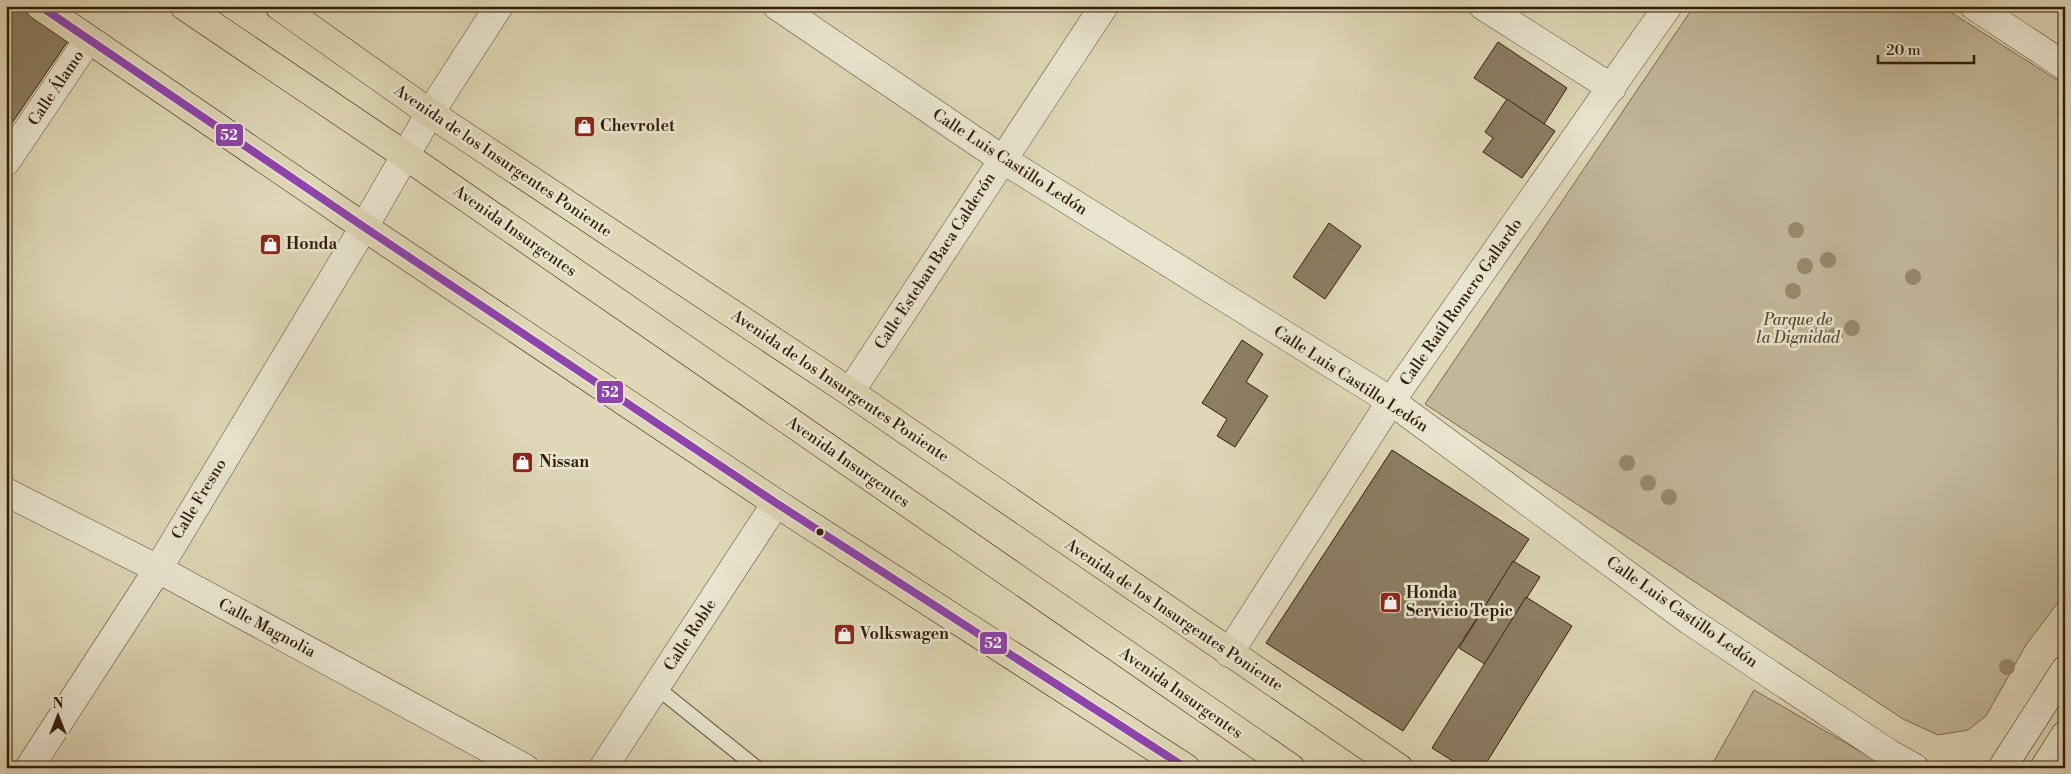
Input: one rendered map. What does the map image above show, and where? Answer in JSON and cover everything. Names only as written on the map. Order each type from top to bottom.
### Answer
[{"type":"main road","points":[[40,6],[364,227],[776,502],[1184,767]]},
{"type":"main road","points":[[184,6],[406,156]]},
{"type":"main road","name":"Avenida de los Insurgentes Poniente","points":[[279,6],[430,113],[850,392],[1399,768]]},
{"type":"main road","name":"Avenida Insurgentes","points":[[406,156],[1291,768]]},
{"type":"street","name":"Calle Fresno","points":[[29,768],[158,569],[364,227],[430,113],[499,6]]},
{"type":"street","name":"Calle Luis Castillo Ledón","points":[[776,6],[1002,159],[1391,401],[1690,621],[1890,754],[1915,768]]},
{"type":"street","points":[[1483,6],[1612,88]]},
{"type":"street","name":"Calle Raúl Romero Gallardo","points":[[1229,653],[1391,401],[1668,6]]},
{"type":"street","points":[[1974,6],[2065,66]]},
{"type":"street","name":"Calle Esteban Baca Calderón","points":[[850,392],[1101,7]]},
{"type":"street","name":"Calle Álamo","points":[[6,162],[88,40]]},
{"type":"street","name":"Calle Magnolia","points":[[6,492],[158,569],[525,768]]},
{"type":"street","name":"Calle Roble","points":[[603,768],[776,502]]},
{"type":"street","points":[[2002,768],[2065,670]]},
{"type":"street","points":[[2044,768],[2065,735]]},
{"type":"lane","points":[[656,687],[757,768]]},
{"type":"green space","name":"Parque de la Dignidad","points":[[1694,6],[1941,6],[2065,85],[2065,593],[2026,645],[1986,716],[1968,730],[1938,735],[1903,719],[1425,404]]},
{"type":"green space","points":[[1754,690],[1877,761],[1866,768],[1710,768]]},
{"type":"building","points":[[6,6],[22,6],[70,38],[12,123],[6,119]]},
{"type":"building","points":[[1498,42],[1567,88],[1544,124],[1474,78]]},
{"type":"building","points":[[1507,99],[1555,131],[1522,178],[1483,152],[1493,138],[1485,132]]},
{"type":"building","points":[[1329,223],[1361,246],[1325,299],[1293,277]]},
{"type":"building","points":[[1242,340],[1263,354],[1246,382],[1268,396],[1235,447],[1217,436],[1227,419],[1202,403]]},
{"type":"building","name":"Honda Servicio Tepic","points":[[1392,450],[1529,539],[1403,731],[1266,643]]},
{"type":"building","points":[[1513,561],[1540,577],[1485,664],[1459,648]]},
{"type":"building","points":[[1526,597],[1572,626],[1483,768],[1464,768],[1432,748]]},
{"type":"transit line","name":"52","points":[[40,6],[364,227],[776,503],[1186,768]]},
{"type":"place","name":"Chevrolet","points":[[584,126]]},
{"type":"place","name":"Honda","points":[[270,244]]},
{"type":"place","name":"Nissan","points":[[523,462]]},
{"type":"place","name":"Honda Servicio Tepic","points":[[1390,602]]},
{"type":"place","name":"Volkswagen","points":[[844,634]]}]
